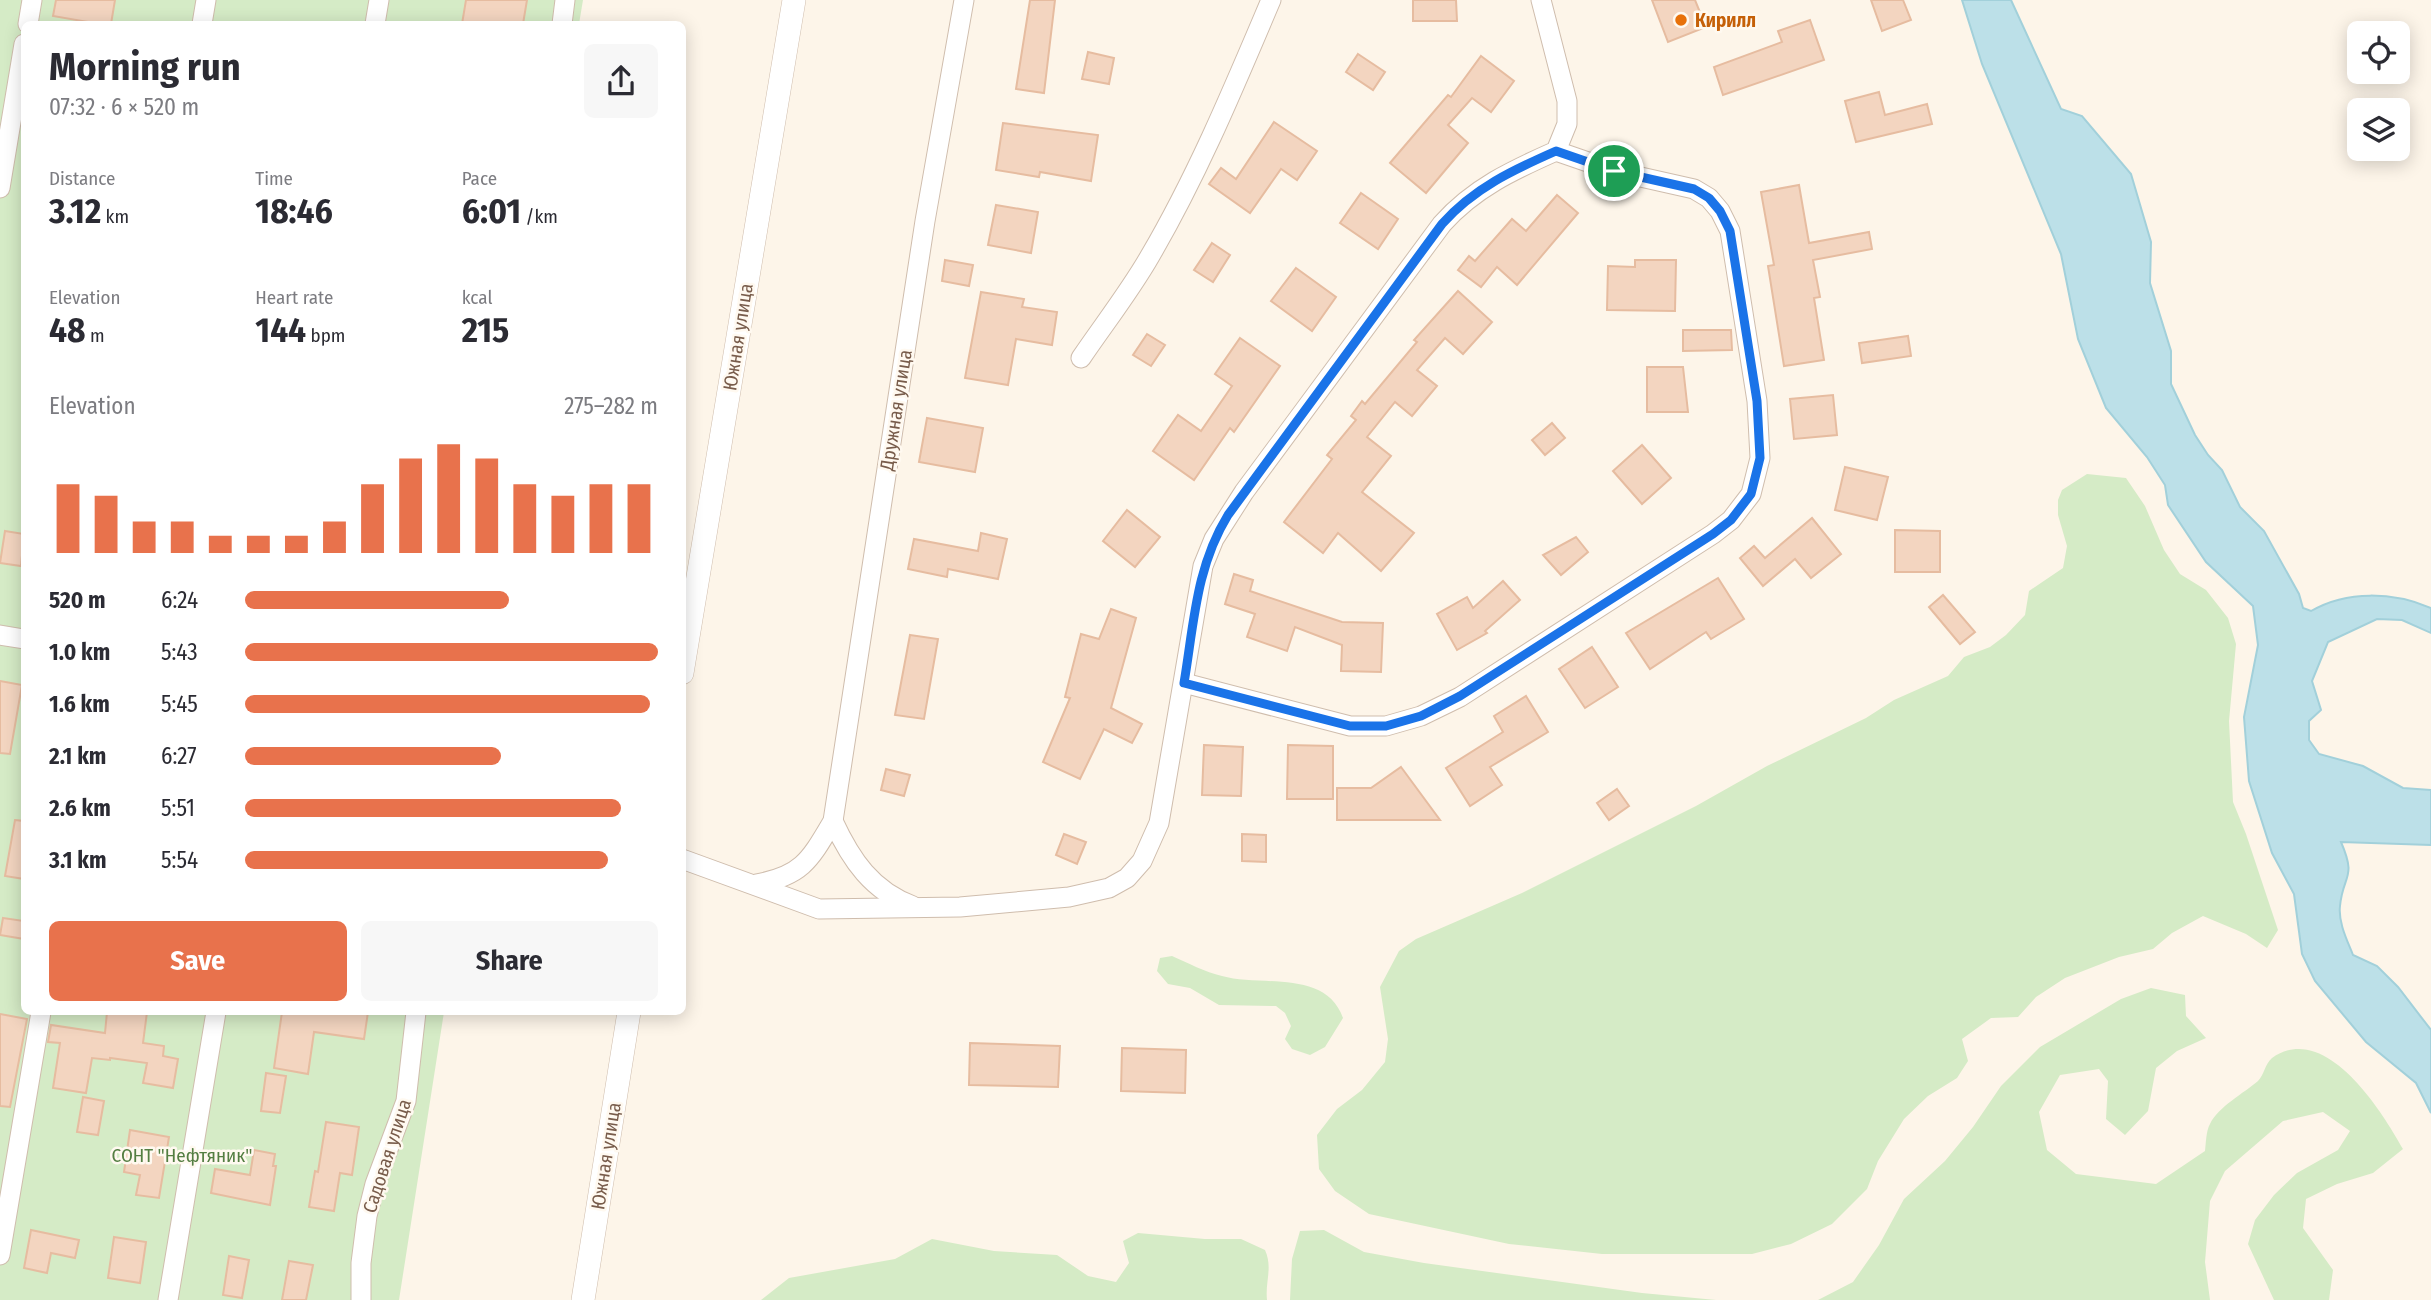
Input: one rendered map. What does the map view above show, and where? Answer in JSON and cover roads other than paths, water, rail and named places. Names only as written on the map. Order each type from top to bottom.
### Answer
[{"type":"street","points":[[28,21],[32,0]]},
{"type":"street","points":[[202,21],[206,0]]},
{"type":"street","points":[[376,21],[379,0]]},
{"type":"street","points":[[562,21],[565,0]]},
{"type":"street","name":"Южная улица","points":[[686,649],[794,0]]},
{"type":"street","name":"Дружная улица","points":[[755,884],[781,879],[805,864],[833,821],[925,221],[964,0]]},
{"type":"street","points":[[1082,358],[1149,259],[1173,215],[1239,77],[1271,0]]},
{"type":"street","points":[[686,860],[819,909],[923,909],[1069,897],[1109,888],[1127,878],[1152,844],[1166,796],[1203,566],[1214,539],[1236,504],[1442,224],[1460,204],[1482,187],[1556,151],[1567,124],[1567,101],[1541,0]]},
{"type":"street","points":[[0,188],[21,62]]},
{"type":"street","points":[[1184,683],[1350,726],[1386,726],[1421,716],[1460,696],[1713,534],[1731,520],[1751,494],[1760,458],[1757,401],[1730,231],[1720,211],[1709,198],[1694,189],[1614,171],[1556,151]]},
{"type":"street","points":[[0,635],[21,638]]},
{"type":"street","points":[[833,821],[852,859],[866,876],[898,900],[923,909]]},
{"type":"street","points":[[0,1255],[40,1015]]},
{"type":"street","points":[[168,1300],[216,1015]]},
{"type":"street","name":"Садовая улица","points":[[361,1300],[361,1263],[367,1216],[375,1184],[406,1101],[416,1015]]},
{"type":"street","name":"Южная улица","points":[[583,1300],[629,1015]]},
{"type":"water","points":[[1962,0],[2011,0],[2061,109],[2082,116],[2131,174],[2151,242],[2150,283],[2171,351],[2171,384],[2195,435],[2222,470],[2240,507],[2264,531],[2299,594],[2303,608],[2311,611],[2340,599],[2386,596],[2431,608],[2431,633],[2402,620],[2377,619],[2328,642],[2312,681],[2321,710],[2309,721],[2309,740],[2319,754],[2363,766],[2403,788],[2431,790],[2431,845],[2341,842],[2349,870],[2340,918],[2353,955],[2377,966],[2398,987],[2431,1030],[2431,1113],[2416,1083],[2366,1042],[2315,981],[2302,954],[2294,894],[2272,853],[2249,781],[2244,717],[2258,645],[2253,606],[2206,562],[2168,505],[2165,485],[2147,457],[2106,408],[2078,339],[2061,254],[1982,64]]},
{"type":"place","name":"Кирилл","points":[[1681,20]]},
{"type":"park label","name":"СОНТ \"Нефтяник\"","points":[[182,1155]]}]
